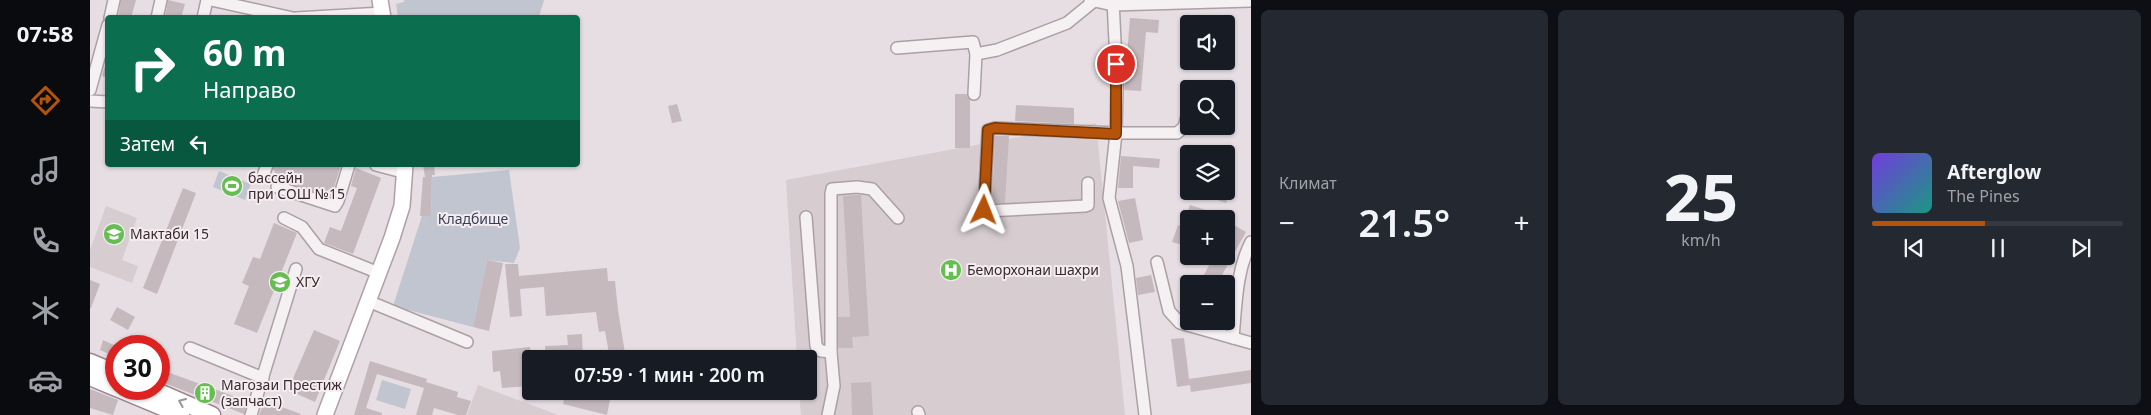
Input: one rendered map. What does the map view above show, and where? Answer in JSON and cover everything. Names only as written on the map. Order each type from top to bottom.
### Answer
[{"type":"highway","points":[[90,362],[105,368]]},
{"type":"highway","points":[[90,377],[105,383]]},
{"type":"highway","points":[[170,397],[212,415]]},
{"type":"highway","points":[[146,400],[181,415]]},
{"type":"main road","points":[[325,415],[392,238],[402,206],[406,169]]},
{"type":"street","points":[[111,15],[114,0]]},
{"type":"street","points":[[158,15],[161,0]]},
{"type":"street","points":[[204,15],[209,0],[256,14]]},
{"type":"street","points":[[976,54],[997,50],[1067,23],[1092,0],[1113,2],[1251,1]]},
{"type":"street","points":[[1113,2],[1117,84],[1116,134],[1109,198],[1127,266],[1145,415]]},
{"type":"street","points":[[326,15],[382,10]]},
{"type":"street","points":[[90,90],[105,36]]},
{"type":"street","points":[[897,48],[973,42],[976,54],[974,94]]},
{"type":"street","points":[[90,101],[105,102]]},
{"type":"street","points":[[1088,183],[1088,205],[1085,206],[984,210],[988,130],[995,128],[1116,134],[1177,133],[1180,130]]},
{"type":"street","points":[[263,176],[266,167]]},
{"type":"street","points":[[277,187],[335,206],[348,167]]},
{"type":"street","points":[[391,167],[406,169]]},
{"type":"street","points":[[828,415],[834,386],[831,352],[832,189],[857,187],[872,189],[898,218]]},
{"type":"street","points":[[806,217],[816,346],[820,351],[831,352]]},
{"type":"street","points":[[284,218],[302,227],[319,249],[379,273]]},
{"type":"street","points":[[1233,338],[1238,281],[1251,242]]},
{"type":"street","points":[[1157,262],[1169,311],[1180,323],[1251,343]]},
{"type":"street","points":[[251,415],[296,268]]},
{"type":"street","points":[[368,301],[467,342]]},
{"type":"street","points":[[190,348],[263,378]]},
{"type":"shaded area","name":"Беморхонаи шахри","points":[[1096,123],[1125,415],[801,415],[800,400],[817,400],[817,350],[796,350],[786,180]]},
{"type":"shaded area","name":"Мактаби 15","points":[[106,206],[137,218],[122,260],[138,266],[132,283],[90,267],[90,250]]},
{"type":"shaded area","points":[[478,385],[558,415],[467,415]]},
{"type":"green space","points":[[404,0],[544,0],[540,15],[398,15],[396,4],[404,2]]},
{"type":"green space","name":"Кладбище","points":[[509,170],[520,248],[514,263],[487,260],[473,327],[393,306],[422,216],[431,217],[432,177]]},
{"type":"green space","name":"бассейн при СОШ №15","points":[[219,171],[251,184],[245,200],[213,187]]},
{"type":"green space","points":[[382,380],[411,389],[405,409],[376,400]]},
{"type":"building","points":[[121,0],[136,0],[132,15],[118,15]]},
{"type":"building","points":[[168,0],[185,4],[182,15],[166,15]]},
{"type":"building","points":[[1130,18],[1159,20],[1158,33],[1146,32],[1141,91],[1124,90]]},
{"type":"building","points":[[105,66],[105,77],[102,76]]},
{"type":"building","points":[[955,94],[967,94],[970,100],[970,148],[955,148]]},
{"type":"building","points":[[677,104],[682,121],[672,123],[668,106]]},
{"type":"building","points":[[1016,105],[1074,108],[1074,124],[1015,121]]},
{"type":"building","points":[[995,136],[1009,136],[1005,203],[992,203]]},
{"type":"building","points":[[1121,156],[1160,159],[1159,168],[1133,166],[1133,188],[1118,188]]},
{"type":"building","points":[[274,167],[340,167],[331,197],[273,179],[275,171],[273,170]]},
{"type":"building","points":[[423,167],[434,167],[435,175],[432,175],[431,217],[420,216],[423,177],[425,177]]},
{"type":"building","points":[[356,168],[381,178],[353,254],[324,243],[330,227],[341,231],[357,188],[351,186]]},
{"type":"building","points":[[183,188],[196,193],[157,294],[143,288]]},
{"type":"building","points":[[861,195],[869,336],[852,337],[853,348],[838,348],[838,317],[850,317],[843,196]]},
{"type":"building","points":[[1135,198],[1143,240],[1129,243],[1118,201]]},
{"type":"building","points":[[1190,205],[1206,210],[1188,210]]},
{"type":"building","points":[[274,223],[297,233],[257,333],[234,324],[249,286],[242,283],[253,257],[260,259]]},
{"type":"building","points":[[1178,225],[1180,226],[1180,244],[1172,242]]},
{"type":"building","points":[[1235,226],[1246,232],[1235,252]]},
{"type":"building","points":[[487,260],[503,263],[489,331],[473,327]]},
{"type":"building","points":[[505,264],[518,264],[519,276],[607,268],[608,281],[615,281],[625,350],[608,350],[605,331],[599,332],[596,312],[546,316],[544,287],[520,289],[522,316],[510,317]]},
{"type":"building","points":[[1209,265],[1228,265],[1222,275],[1204,275]]},
{"type":"building","points":[[1151,275],[1155,292],[1138,295],[1136,278]]},
{"type":"building","points":[[90,280],[100,284],[91,308],[90,308]]},
{"type":"building","points":[[117,307],[135,317],[128,330],[110,320]]},
{"type":"building","points":[[314,330],[340,341],[315,402],[288,390]]},
{"type":"building","points":[[582,334],[583,350],[545,350],[545,346],[568,345],[567,335]]},
{"type":"building","points":[[1184,338],[1189,379],[1251,370],[1251,383],[1191,392],[1190,385],[1177,387],[1171,339]]},
{"type":"building","points":[[103,340],[105,341],[105,352],[100,350]]},
{"type":"building","points":[[530,347],[530,350],[522,350],[522,387],[502,388],[500,371],[493,372],[492,351]]},
{"type":"building","points":[[370,361],[427,379],[426,382],[458,392],[457,397],[471,401],[466,415],[458,415],[434,408],[432,415],[416,415],[424,388],[377,374],[366,408],[382,413],[382,415],[354,415]]},
{"type":"building","name":"Магозаи Престиж (запчаст)","points":[[170,373],[247,401],[244,414],[170,385]]},
{"type":"building","points":[[871,382],[873,415],[852,415],[851,383]]},
{"type":"building","points":[[90,389],[105,395],[105,400],[118,400],[113,415],[90,408]]},
{"type":"building","points":[[564,400],[610,400],[607,415],[563,404]]},
{"type":"building","points":[[265,401],[301,414],[259,415]]},
{"type":"place","name":"бассейн при СОШ №15","points":[[232,186]]},
{"type":"place","name":"Мактаби 15","points":[[114,234]]},
{"type":"place","name":"Беморхонаи шахри","points":[[951,270]]},
{"type":"place","name":"ХГУ","points":[[280,282]]},
{"type":"place","name":"Магозаи Престиж (запчаст)","points":[[205,393]]},
{"type":"route","points":[[984,210],[988,130],[995,128],[1116,134],[1116,64]]}]
